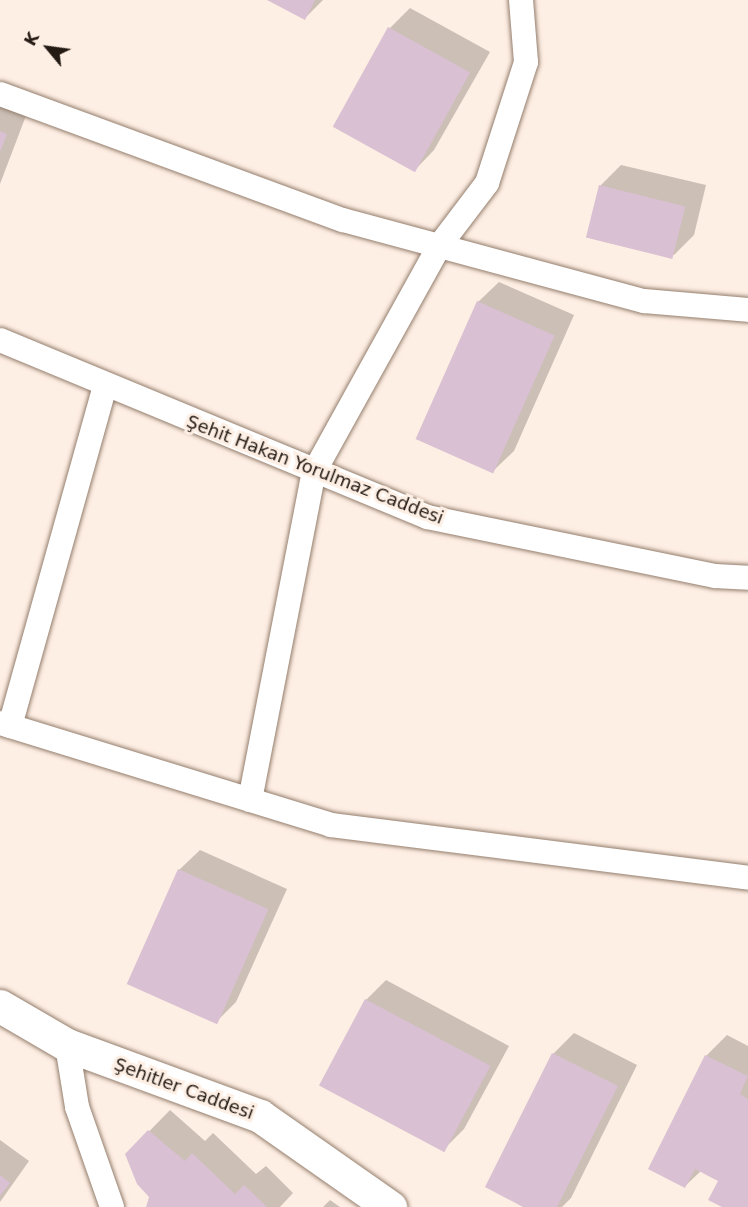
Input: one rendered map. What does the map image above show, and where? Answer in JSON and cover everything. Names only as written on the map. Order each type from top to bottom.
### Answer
[{"type":"street","points":[[250,800],[314,472],[440,245],[487,183],[526,62],[520,0]]},
{"type":"street","points":[[0,94],[343,220],[644,301],[748,310]]},
{"type":"street","name":"Şehit Hakan Yorulmaz Caddesi","points":[[0,340],[105,386],[427,517],[715,576],[748,578]]},
{"type":"street","points":[[105,386],[5,724],[331,825],[748,878]]},
{"type":"street","name":"Şehitler Caddesi","points":[[0,1006],[67,1046],[260,1116],[390,1207]]},
{"type":"street","points":[[67,1046],[77,1107],[112,1207]]},
{"type":"building","points":[[267,0],[315,0],[305,20]]},
{"type":"building","points":[[388,27],[470,73],[415,172],[333,127]]},
{"type":"building","points":[[0,131],[7,134],[0,152]]},
{"type":"building","points":[[599,185],[685,207],[672,259],[586,237]]},
{"type":"building","points":[[477,301],[555,336],[493,474],[416,439]]},
{"type":"building","points":[[178,869],[268,909],[217,1024],[127,984]]},
{"type":"building","points":[[365,999],[490,1066],[444,1152],[319,1086]]},
{"type":"building","points":[[552,1053],[618,1086],[557,1207],[523,1207],[485,1187]]},
{"type":"building","points":[[705,1055],[748,1076],[740,1094],[748,1099],[748,1207],[722,1207],[708,1200],[718,1181],[695,1169],[685,1188],[648,1169]]},
{"type":"building","points":[[148,1130],[185,1161],[192,1153],[235,1194],[244,1185],[267,1207],[146,1207],[149,1197],[137,1184],[125,1154]]},
{"type":"building","points":[[0,1175],[10,1183],[0,1196]]}]
